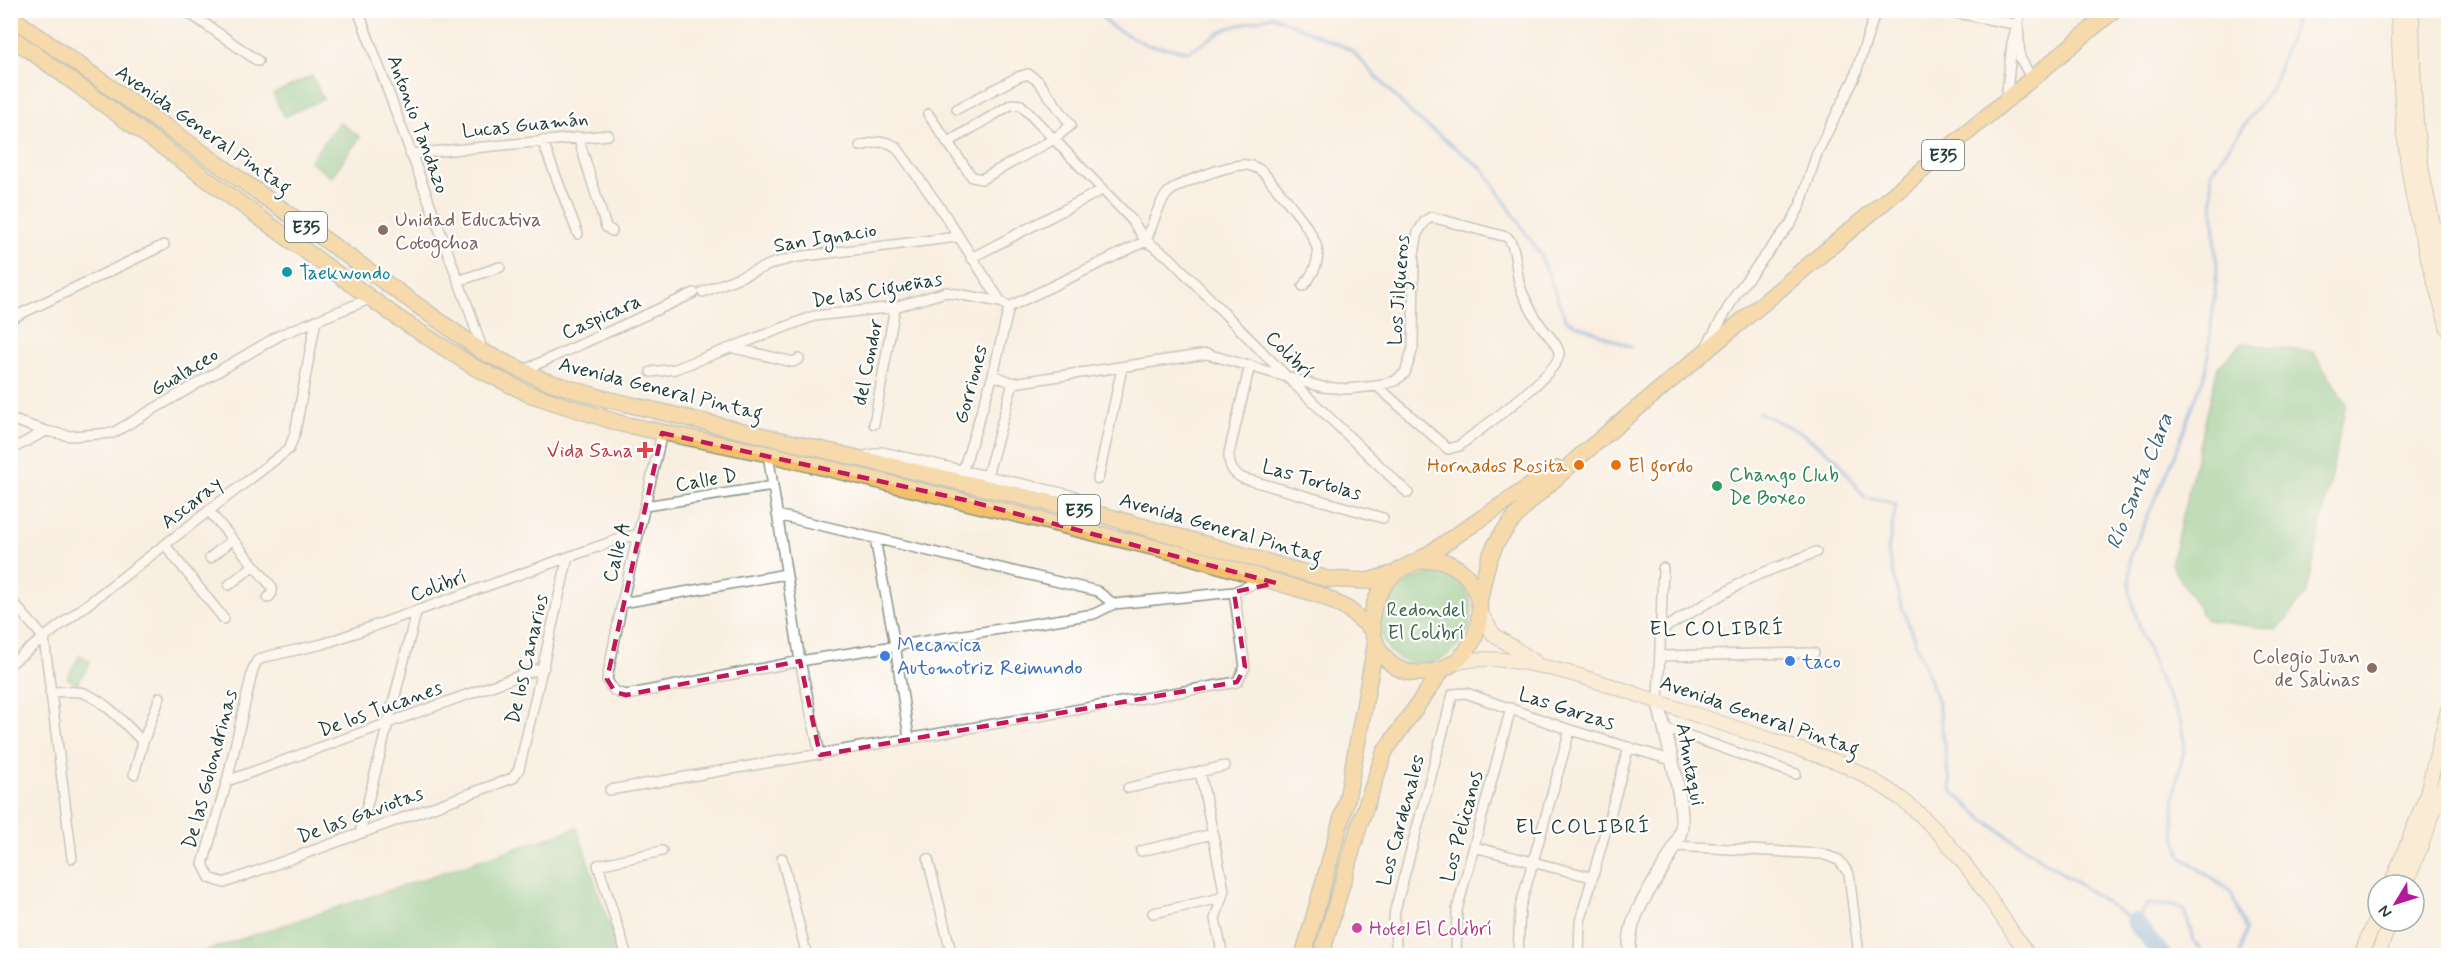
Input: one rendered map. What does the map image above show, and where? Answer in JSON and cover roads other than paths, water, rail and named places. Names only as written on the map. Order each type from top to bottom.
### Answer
[{"type":"highway","name":"E35","points":[[1579,458],[1533,484],[1417,562],[1396,573],[1384,585],[1376,601],[1372,617],[1374,636],[1384,657],[1398,669],[1407,673],[1425,674],[1449,666],[1474,639],[1491,552],[1500,535],[1520,513],[1579,458],[2114,10]]},
{"type":"highway","name":"Avenida General Pintag","points":[[10,16],[483,352],[522,371],[602,398],[1095,513],[1327,579],[1368,581],[1396,573]]},
{"type":"highway","name":"Avenida General Pintag","points":[[10,36],[438,345],[501,381],[576,411],[662,433],[768,454],[1185,555],[1323,597],[1341,605],[1374,636]]},
{"type":"highway","name":"E35","points":[[1417,562],[1439,560],[1450,563],[1469,580],[1479,606]]},
{"type":"highway","points":[[1303,956],[1347,800],[1374,636]]},
{"type":"highway","points":[[1321,956],[1363,813],[1384,751],[1449,666]]},
{"type":"main road","points":[[2398,10],[2401,102],[2408,166],[2427,258],[2448,329]]},
{"type":"main road","points":[[2412,10],[2414,86],[2420,156],[2448,284]]},
{"type":"main road","name":"Avenida General Pintag","points":[[1479,606],[1490,630],[1499,640],[1544,667]]},
{"type":"main road","name":"Avenida General Pintag","points":[[1449,666],[1470,660],[1497,660],[1544,667],[1838,762],[1895,794],[1935,829],[1956,852],[2029,956]]},
{"type":"main road","points":[[2396,873],[2426,797],[2448,709]]},
{"type":"main road","points":[[2411,873],[2448,774]]},
{"type":"main road","points":[[2360,956],[2370,933]]},
{"type":"main road","points":[[2377,956],[2386,933]]},
{"type":"street","points":[[185,10],[258,61]]},
{"type":"street","name":"Antonio Tandazo","points":[[358,10],[483,352]]},
{"type":"street","points":[[1701,355],[1737,292],[1796,215],[1817,153],[1854,79],[1876,10]]},
{"type":"street","points":[[1943,10],[2018,25]]},
{"type":"street","points":[[2006,101],[2012,43],[2021,10]]},
{"type":"street","points":[[2018,25],[2020,58],[2032,79]]},
{"type":"street","points":[[928,114],[972,177],[977,180],[982,180],[1054,139],[1071,125],[1038,81],[1028,74],[957,109]]},
{"type":"street","name":"Colibrí","points":[[947,143],[1014,103],[1021,105],[1131,219],[1146,241],[1169,257],[1288,378],[1408,493]]},
{"type":"street","name":"Lucas Guamán","points":[[410,154],[608,135]]},
{"type":"street","points":[[578,137],[606,227],[612,231]]},
{"type":"street","points":[[542,140],[578,234]]},
{"type":"street","points":[[860,146],[880,141],[893,144],[897,148],[941,209],[970,258],[1005,305],[1146,241],[1165,197],[1171,190],[1188,181],[1241,165],[1258,168],[1288,202],[1317,248],[1312,276],[1303,286]]},
{"type":"street","points":[[970,258],[1102,190]]},
{"type":"street","name":"Los Jilgueros","points":[[993,375],[1013,383],[1207,354],[1322,387],[1347,389],[1377,386],[1395,381],[1405,374],[1409,363],[1413,348],[1414,254],[1418,232],[1425,221],[1431,217],[1501,234],[1510,240],[1516,262],[1516,278],[1521,291],[1540,326],[1558,350],[1558,358],[1546,377],[1459,446],[1452,448],[1442,446],[1377,386]]},
{"type":"street","name":"San Ignacio","points":[[699,292],[774,263],[797,257],[957,237]]},
{"type":"street","points":[[10,320],[164,245]]},
{"type":"street","points":[[458,281],[500,267]]},
{"type":"street","name":"Caspicara","points":[[522,371],[699,292]]},
{"type":"street","name":"De las Cigueñas","points":[[651,372],[675,369],[814,316],[895,308],[946,292],[1005,305]]},
{"type":"street","name":"Gualaceo","points":[[10,419],[46,431],[77,436],[113,433],[280,335],[372,298]]},
{"type":"street","name":"Gorriones","points":[[963,470],[993,375],[1005,305]]},
{"type":"street","name":"del Condor","points":[[873,424],[895,308]]},
{"type":"street","name":"Ascaray","points":[[10,664],[289,449],[295,434],[316,320]]},
{"type":"street","points":[[734,348],[793,362],[799,359]]},
{"type":"street","name":"Las Tortolas","points":[[1250,365],[1229,453],[1229,462],[1235,474],[1242,478],[1383,518]]},
{"type":"street","points":[[1098,479],[1122,368]]},
{"type":"street","points":[[987,476],[1013,383]]},
{"type":"street","points":[[10,450],[46,431]]},
{"type":"street","name":"Calle A","points":[[662,433],[622,603],[607,680],[615,692],[626,695],[800,661]]},
{"type":"street","points":[[856,458],[882,452],[963,470],[1075,496],[1095,513]]},
{"type":"street","points":[[768,454],[800,661],[820,755]]},
{"type":"street","name":"Calle D","points":[[645,506],[773,486]]},
{"type":"street","points":[[208,511],[273,590],[268,598]]},
{"type":"street","points":[[777,515],[1097,591],[1114,604]]},
{"type":"street","name":"Colibrí","points":[[253,669],[257,661],[264,657],[323,644],[416,613],[625,537],[638,535]]},
{"type":"street","points":[[875,539],[895,645],[909,738]]},
{"type":"street","points":[[210,558],[232,540]]},
{"type":"street","points":[[165,544],[224,619]]},
{"type":"street","points":[[1661,630],[1746,580],[1816,552]]},
{"type":"street","name":"De los Canarios","points":[[519,769],[568,557]]},
{"type":"street","points":[[229,585],[254,565]]},
{"type":"street","name":"Atuntaqui","points":[[1630,956],[1628,940],[1633,919],[1681,832],[1682,820],[1658,702],[1663,568]]},
{"type":"street","points":[[622,603],[786,574]]},
{"type":"street","points":[[800,661],[1094,614],[1114,604],[1234,592],[1253,584],[1276,583]]},
{"type":"street","points":[[610,790],[1237,682],[1245,667],[1234,592]]},
{"type":"street","points":[[10,599],[44,638],[72,858]]},
{"type":"street","points":[[360,833],[416,613]]},
{"type":"street","points":[[1660,656],[1814,653]]},
{"type":"street","name":"De los Tucanes","points":[[227,781],[544,667]]},
{"type":"street","name":"De las Golondrinas","points":[[210,878],[203,864],[227,781],[253,669]]},
{"type":"street","points":[[50,692],[84,693],[106,707],[143,742]]},
{"type":"street","name":"Las Garzas","points":[[1452,696],[1463,692],[1570,730],[1671,760]]},
{"type":"street","name":"Los Cardenales","points":[[1397,956],[1395,910],[1452,696]]},
{"type":"street","points":[[134,774],[160,697]]},
{"type":"street","name":"Los Pelicanos","points":[[1456,956],[1457,910],[1511,708]]},
{"type":"street","points":[[1664,729],[1682,733],[1796,774]]},
{"type":"street","points":[[1518,956],[1520,908],[1570,730]]},
{"type":"street","points":[[1579,956],[1580,922],[1629,747]]},
{"type":"street","points":[[1128,788],[1225,766]]},
{"type":"street","name":"De las Gaviotas","points":[[210,878],[224,883],[486,787],[510,781],[519,769]]},
{"type":"street","points":[[1200,771],[1224,890],[1215,919],[1223,956]]},
{"type":"street","points":[[1141,851],[1213,834]]},
{"type":"street","points":[[1674,846],[1822,854],[1839,860],[1850,874],[1859,956]]},
{"type":"street","points":[[1474,847],[1591,877]]},
{"type":"street","points":[[627,956],[598,865],[662,851]]},
{"type":"street","points":[[782,858],[807,956]]},
{"type":"street","points":[[928,859],[952,956]]},
{"type":"street","points":[[1153,913],[1221,898]]},
{"type":"waterway","points":[[1097,10],[1110,26],[1147,45],[1189,51],[1228,28],[1273,16],[1351,50],[1414,116],[1483,169],[1540,254],[1566,320],[1631,347]]},
{"type":"waterway","name":"Río Santa Clara","points":[[2239,956],[2246,931],[2231,892],[2182,857],[2176,840],[2173,816],[2176,785],[2185,746],[2180,719],[2160,681],[2141,632],[2130,595],[2130,556],[2177,450],[2207,367],[2217,271],[2211,172],[2272,87],[2299,10]]},
{"type":"waterway","points":[[1758,412],[1803,434],[1835,457],[1865,498],[1896,505],[1888,551],[1899,599],[1938,702],[1951,790],[1984,820],[2135,922],[2148,904],[2173,906],[2184,910],[2194,941],[2205,956]]},
{"type":"waterway","name":"Río Santa Clara","points":[[2135,922],[2163,956]]},
{"type":"place","name":"Unidad Educativa Cotogchoa","points":[[383,230]]},
{"type":"place","name":"Taekwondo","points":[[287,272]]},
{"type":"place","name":"Vida Sana","points":[[645,450]]},
{"type":"place","name":"Hornados Rosita","points":[[1579,465]]},
{"type":"place","name":"El gordo","points":[[1616,465]]},
{"type":"place","name":"Chango Club De Boxeo","points":[[1717,486]]},
{"type":"place","name":"Mecanica Automotriz Reimundo","points":[[885,656]]},
{"type":"place","name":"taco","points":[[1790,661]]},
{"type":"place","name":"Colegio Juan de Salinas","points":[[2372,668]]},
{"type":"place","name":"Hotel El Colibrí","points":[[1357,928]]},
{"type":"district","name":"EL COLIBRÍ","points":[[1717,628]]},
{"type":"district","name":"EL COLIBRÍ","points":[[1583,826]]},
{"type":"park label","name":"Redondel El Colibrí","points":[[1426,620]]}]
